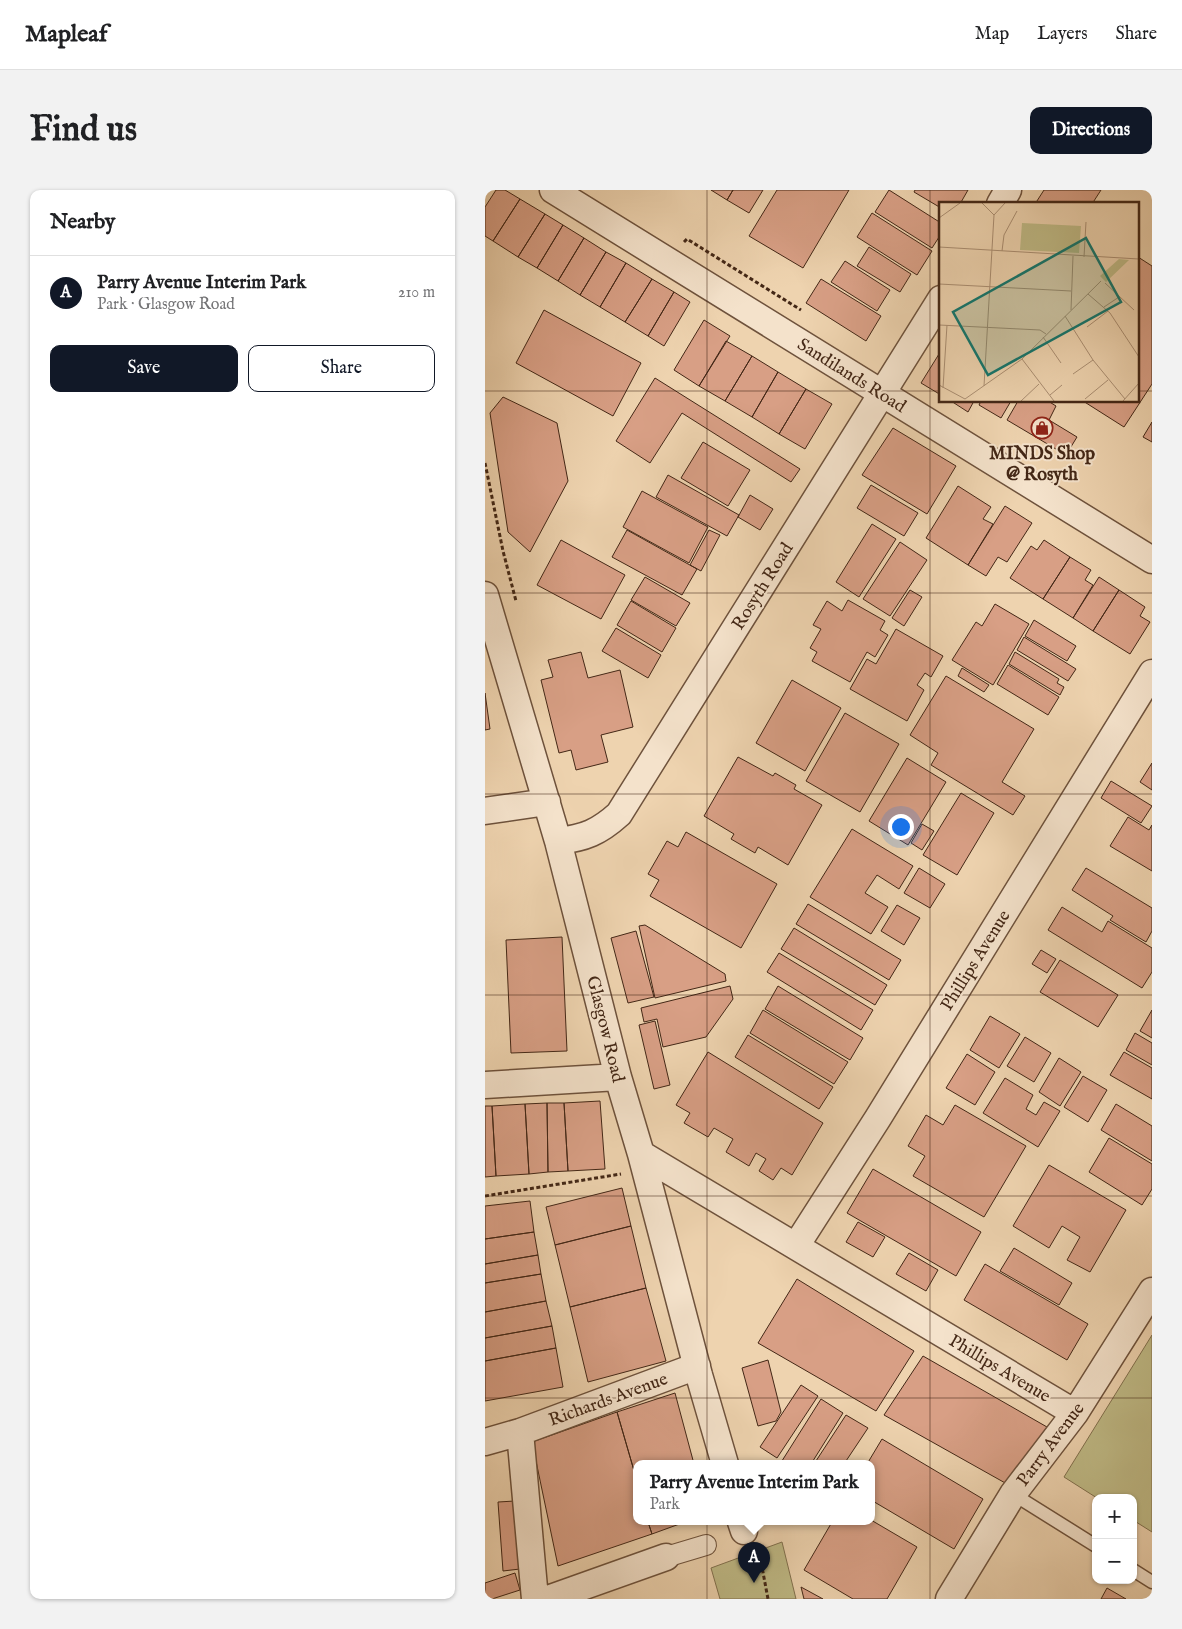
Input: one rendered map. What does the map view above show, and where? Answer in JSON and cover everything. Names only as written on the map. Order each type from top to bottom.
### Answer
[{"type":"street","name":"Sandilands Road","points":[[553,190],[1152,560]]},
{"type":"street","points":[[1001,202],[1008,190]]},
{"type":"street","name":"Rosyth Road","points":[[558,841],[579,839],[605,827],[619,814],[939,302]]},
{"type":"street","name":"Glasgow Road","points":[[485,595],[558,841],[618,1077],[641,1154],[724,1460]]},
{"type":"street","name":"Phillips Avenue","points":[[796,1246],[878,1118],[1152,674]]},
{"type":"street","points":[[485,811],[547,802]]},
{"type":"street","points":[[485,1085],[618,1077]]},
{"type":"street","name":"Phillips Avenue","points":[[641,1154],[1075,1413]]},
{"type":"street","name":"Parry Avenue","points":[[949,1599],[1013,1494],[1075,1413],[1152,1291]]},
{"type":"street","name":"Richards Avenue","points":[[485,1442],[520,1432],[697,1366]]},
{"type":"street","points":[[520,1432],[535,1599]]},
{"type":"street","points":[[548,1599],[666,1557],[706,1545]]},
{"type":"lane","points":[[1013,1494],[1092,1543]]},
{"type":"lane","points":[[1137,1573],[1152,1582]]},
{"type":"path","points":[[485,1196],[621,1174]]},
{"type":"path","points":[[748,1533],[762,1567],[768,1599]]},
{"type":"shaded area","points":[[1152,1335],[1152,1532],[1137,1523],[1137,1494],[1092,1495],[1064,1477]]},
{"type":"shaded area","points":[[782,1542],[796,1599],[720,1599],[711,1568]]},
{"type":"building","points":[[496,190],[505,190],[520,199],[493,241],[485,236],[485,207]]},
{"type":"building","points":[[711,190],[733,190],[727,200]]},
{"type":"building","points":[[733,190],[763,190],[749,213],[727,200]]},
{"type":"building","points":[[777,190],[849,190],[803,268],[749,236]]},
{"type":"building","points":[[889,190],[939,222],[939,237],[932,248],[875,212]]},
{"type":"building","points":[[915,190],[968,190],[961,202],[939,202],[939,207],[914,192]]},
{"type":"building","points":[[1044,190],[1101,190],[1093,202],[1036,202]]},
{"type":"building","points":[[520,199],[545,214],[518,257],[493,241]]},
{"type":"building","points":[[872,213],[932,251],[917,275],[857,237]]},
{"type":"building","points":[[545,214],[563,225],[537,268],[518,257]]},
{"type":"building","points":[[563,225],[584,238],[558,281],[537,268]]},
{"type":"building","points":[[584,238],[606,252],[580,295],[558,281]]},
{"type":"building","points":[[869,247],[911,274],[900,292],[857,266]]},
{"type":"building","points":[[606,252],[626,263],[600,307],[580,295]]},
{"type":"building","points":[[1139,258],[1152,266],[1152,384],[1124,427],[1085,402],[1139,402]]},
{"type":"building","points":[[845,261],[890,290],[877,311],[831,282]]},
{"type":"building","points":[[626,263],[652,279],[625,322],[600,307]]},
{"type":"building","points":[[652,279],[674,292],[648,336],[625,322]]},
{"type":"building","points":[[821,279],[881,316],[866,341],[806,303]]},
{"type":"building","points":[[674,292],[690,302],[664,346],[648,336]]},
{"type":"building","points":[[544,310],[641,363],[613,416],[516,363]]},
{"type":"building","points":[[704,320],[730,336],[699,386],[674,370]]},
{"type":"building","points":[[726,341],[752,356],[725,401],[699,386]]},
{"type":"building","points":[[939,354],[939,394],[921,383]]},
{"type":"building","points":[[752,356],[778,372],[752,417],[725,401]]},
{"type":"building","points":[[778,372],[806,389],[779,434],[752,417]]},
{"type":"building","points":[[655,378],[800,469],[791,482],[682,413],[650,463],[616,441]]},
{"type":"building","points":[[806,389],[832,404],[805,449],[779,434]]},
{"type":"building","points":[[503,397],[557,423],[568,481],[530,552],[508,532],[490,413]]},
{"type":"building","points":[[953,402],[973,402],[968,412]]},
{"type":"building","points":[[980,402],[1010,402],[1001,418],[979,405]]},
{"type":"building","name":"MINDS Shop @ Rosyth","points":[[1017,402],[1050,402],[1056,406],[1049,420],[1077,437],[1066,455],[1007,420]]},
{"type":"building","points":[[1152,422],[1152,442],[1143,437]]},
{"type":"building","points":[[893,428],[956,466],[927,514],[862,475]]},
{"type":"building","points":[[703,442],[750,470],[728,506],[681,478]]},
{"type":"building","points":[[668,475],[739,515],[727,536],[656,497]]},
{"type":"building","points":[[871,485],[918,513],[904,536],[857,508]]},
{"type":"building","points":[[958,486],[991,507],[983,519],[993,524],[968,565],[926,538]]},
{"type":"building","points":[[642,491],[708,527],[689,563],[623,527]]},
{"type":"building","points":[[750,495],[773,509],[760,530],[738,517]]},
{"type":"building","points":[[1005,506],[1032,523],[1007,562],[998,557],[986,576],[968,565]]},
{"type":"building","points":[[872,524],[896,539],[859,597],[836,582]]},
{"type":"building","points":[[627,530],[697,569],[682,595],[612,557]]},
{"type":"building","points":[[709,530],[720,535],[701,571],[690,565]]},
{"type":"building","points":[[561,540],[625,575],[601,619],[537,585]]},
{"type":"building","points":[[1044,540],[1070,557],[1043,599],[1010,578],[1031,546],[1037,550]]},
{"type":"building","points":[[900,542],[927,560],[890,616],[863,599]]},
{"type":"building","points":[[1070,557],[1091,570],[1085,580],[1093,585],[1073,618],[1043,599]]},
{"type":"building","points":[[645,577],[690,603],[676,626],[631,600]]},
{"type":"building","points":[[1099,577],[1119,590],[1093,631],[1073,618]]},
{"type":"building","points":[[910,590],[922,597],[904,626],[892,618]]},
{"type":"building","points":[[1119,590],[1145,607],[1140,616],[1150,622],[1130,654],[1093,631]]},
{"type":"building","points":[[848,600],[885,621],[880,630],[888,635],[875,657],[867,652],[850,682],[812,661],[817,652],[810,648],[821,629],[813,625],[827,601],[842,611]]},
{"type":"building","points":[[631,601],[676,628],[662,652],[617,625]]},
{"type":"building","points":[[995,604],[1029,624],[993,685],[952,660],[976,622],[982,626]]},
{"type":"building","points":[[1034,620],[1076,646],[1067,661],[1025,636]]},
{"type":"building","points":[[616,628],[661,655],[648,678],[602,651]]},
{"type":"building","points":[[896,629],[943,656],[931,677],[925,673],[917,685],[924,690],[907,721],[850,689],[867,659],[876,664]]},
{"type":"building","points":[[1024,637],[1076,669],[1068,681],[1017,650]]},
{"type":"building","points":[[581,652],[588,678],[620,670],[633,727],[601,735],[608,762],[576,770],[571,750],[559,753],[541,680],[553,677],[548,660]]},
{"type":"building","points":[[1015,652],[1059,679],[1057,683],[1064,687],[1060,695],[1009,664]]},
{"type":"building","points":[[1008,665],[1059,697],[1048,715],[997,684]]},
{"type":"building","points":[[962,668],[989,685],[984,692],[958,676]]},
{"type":"building","points":[[946,676],[1034,729],[1002,782],[1025,796],[1013,815],[931,765],[938,753],[910,735]]},
{"type":"building","points":[[792,680],[841,708],[805,771],[756,743]]},
{"type":"building","points":[[485,693],[490,729],[485,730]]},
{"type":"building","points":[[845,713],[899,744],[860,812],[806,781]]},
{"type":"building","points":[[738,757],[773,776],[775,773],[796,785],[794,789],[822,805],[788,865],[758,847],[755,853],[731,839],[734,834],[704,816]]},
{"type":"building","points":[[907,758],[946,782],[908,845],[869,821]]},
{"type":"building","points":[[1152,763],[1152,790],[1140,782]]},
{"type":"building","points":[[1111,781],[1152,806],[1141,823],[1101,798]]},
{"type":"building","points":[[961,793],[994,813],[957,875],[923,855]]},
{"type":"building","points":[[1128,817],[1149,830],[1152,825],[1152,871],[1110,846]]},
{"type":"building","points":[[922,824],[934,831],[922,850],[911,843]]},
{"type":"building","points":[[852,829],[913,866],[899,889],[877,875],[865,893],[888,907],[871,934],[810,897]]},
{"type":"building","points":[[686,832],[777,884],[741,948],[650,896],[659,880],[648,874],[667,841],[678,847]]},
{"type":"building","points":[[919,868],[945,884],[930,908],[904,893]]},
{"type":"building","points":[[1086,868],[1152,908],[1152,931],[1146,942],[1110,920],[1113,916],[1072,890]]},
{"type":"building","points":[[808,904],[901,960],[889,980],[796,924]]},
{"type":"building","points":[[897,905],[920,918],[904,945],[881,931]]},
{"type":"building","points":[[1062,907],[1102,932],[1108,921],[1152,948],[1152,972],[1142,988],[1048,930]]},
{"type":"building","points":[[645,925],[725,974],[726,981],[655,998],[639,926]]},
{"type":"building","points":[[794,928],[887,985],[875,1005],[781,949]]},
{"type":"building","points":[[636,931],[654,997],[628,1003],[611,938]]},
{"type":"building","points":[[562,937],[567,1051],[511,1053],[506,940]]},
{"type":"building","points":[[1041,950],[1056,959],[1047,973],[1032,964]]},
{"type":"building","points":[[779,953],[873,1010],[861,1030],[767,972]]},
{"type":"building","points":[[1060,960],[1118,995],[1098,1027],[1040,992]]},
{"type":"building","points":[[730,986],[733,999],[706,1037],[663,1047],[657,1019],[644,1022],[641,1008]]},
{"type":"building","points":[[778,986],[863,1038],[850,1060],[765,1009]]},
{"type":"building","points":[[763,1010],[848,1062],[834,1084],[750,1033]]},
{"type":"building","points":[[1152,1010],[1152,1038],[1140,1031]]},
{"type":"building","points":[[990,1016],[1020,1034],[999,1068],[970,1050]]},
{"type":"building","points":[[655,1021],[670,1085],[654,1089],[639,1025]]},
{"type":"building","points":[[1135,1033],[1152,1043],[1152,1065],[1126,1050]]},
{"type":"building","points":[[748,1035],[833,1087],[819,1109],[735,1057]]},
{"type":"building","points":[[1025,1037],[1051,1053],[1034,1082],[1007,1066]]},
{"type":"building","points":[[708,1052],[823,1123],[792,1175],[781,1168],[773,1180],[759,1171],[766,1159],[756,1153],[749,1166],[726,1152],[733,1139],[714,1128],[708,1137],[684,1123],[690,1113],[676,1105]]},
{"type":"building","points":[[1124,1052],[1152,1068],[1152,1099],[1110,1075]]},
{"type":"building","points":[[967,1054],[995,1072],[975,1105],[946,1088]]},
{"type":"building","points":[[1059,1058],[1081,1072],[1060,1106],[1039,1092]]},
{"type":"building","points":[[1083,1076],[1107,1090],[1088,1122],[1064,1107]]},
{"type":"building","points":[[1005,1078],[1033,1095],[1026,1109],[1036,1115],[1044,1102],[1060,1111],[1038,1147],[983,1113]]},
{"type":"building","points":[[600,1101],[605,1169],[568,1171],[564,1103]]},
{"type":"building","points":[[547,1103],[564,1103],[568,1171],[548,1172]]},
{"type":"building","points":[[547,1103],[548,1172],[529,1174],[525,1104]]},
{"type":"building","points":[[525,1104],[529,1174],[496,1176],[492,1106]]},
{"type":"building","points":[[1116,1104],[1152,1126],[1152,1161],[1101,1130]]},
{"type":"building","points":[[955,1105],[1026,1146],[984,1217],[913,1176],[925,1156],[908,1146],[926,1115],[943,1125]]},
{"type":"building","points":[[485,1106],[492,1106],[496,1176],[485,1177]]},
{"type":"building","points":[[1109,1138],[1152,1164],[1152,1189],[1142,1205],[1089,1172]]},
{"type":"building","points":[[1049,1165],[1126,1210],[1090,1272],[1067,1260],[1080,1237],[1062,1226],[1049,1248],[1013,1226]]},
{"type":"building","points":[[873,1169],[981,1232],[956,1276],[847,1213]]},
{"type":"building","points":[[622,1188],[631,1226],[555,1245],[546,1207]]},
{"type":"building","points":[[530,1201],[534,1232],[485,1239],[485,1206]]},
{"type":"building","points":[[858,1222],[885,1237],[873,1257],[846,1242]]},
{"type":"building","points":[[631,1226],[646,1288],[570,1307],[555,1245]]},
{"type":"building","points":[[534,1232],[538,1255],[485,1264],[485,1239]]},
{"type":"building","points":[[1014,1248],[1072,1283],[1059,1305],[1000,1271]]},
{"type":"building","points":[[909,1253],[938,1270],[926,1291],[896,1274]]},
{"type":"building","points":[[538,1255],[541,1274],[485,1283],[485,1264]]},
{"type":"building","points":[[985,1264],[1088,1324],[1067,1360],[964,1300]]},
{"type":"building","points":[[541,1274],[546,1301],[485,1312],[485,1283]]},
{"type":"building","points":[[797,1279],[914,1351],[876,1411],[758,1343]]},
{"type":"building","points":[[646,1288],[666,1361],[588,1382],[570,1307]]},
{"type":"building","points":[[546,1301],[552,1326],[485,1338],[485,1312]]},
{"type":"building","points":[[552,1326],[556,1348],[485,1361],[485,1338]]},
{"type":"building","points":[[556,1348],[563,1387],[485,1401],[485,1361]]},
{"type":"building","points":[[923,1356],[1047,1427],[1007,1484],[884,1415]]},
{"type":"building","points":[[768,1360],[781,1412],[776,1421],[758,1426],[742,1368]]},
{"type":"building","points":[[801,1385],[818,1396],[777,1458],[760,1447]]},
{"type":"building","points":[[675,1393],[693,1460],[633,1460],[633,1467],[617,1412]]},
{"type":"building","points":[[821,1399],[843,1413],[814,1460],[783,1460]]},
{"type":"building","points":[[617,1412],[633,1467],[633,1525],[649,1525],[652,1534],[558,1566],[532,1442]]},
{"type":"building","points":[[846,1415],[868,1428],[847,1460],[817,1460]]},
{"type":"building","points":[[882,1439],[983,1499],[954,1549],[875,1502],[875,1460],[869,1460]]},
{"type":"building","points":[[515,1501],[520,1569],[503,1571],[498,1502]]},
{"type":"building","points":[[875,1522],[917,1547],[887,1599],[853,1599],[804,1570],[830,1525],[875,1525]]},
{"type":"building","points":[[649,1525],[677,1525],[652,1534]]},
{"type":"building","points":[[515,1573],[520,1590],[492,1599],[485,1599],[485,1583]]},
{"type":"building","points":[[801,1587],[823,1599],[804,1599]]},
{"type":"building","points":[[1107,1588],[1126,1599],[1101,1599]]},
{"type":"place","name":"MINDS Shop @ Rosyth","points":[[1042,428]]},
{"type":"place","name":"Parry Avenue Interim Park","points":[[754,1583]]}]
